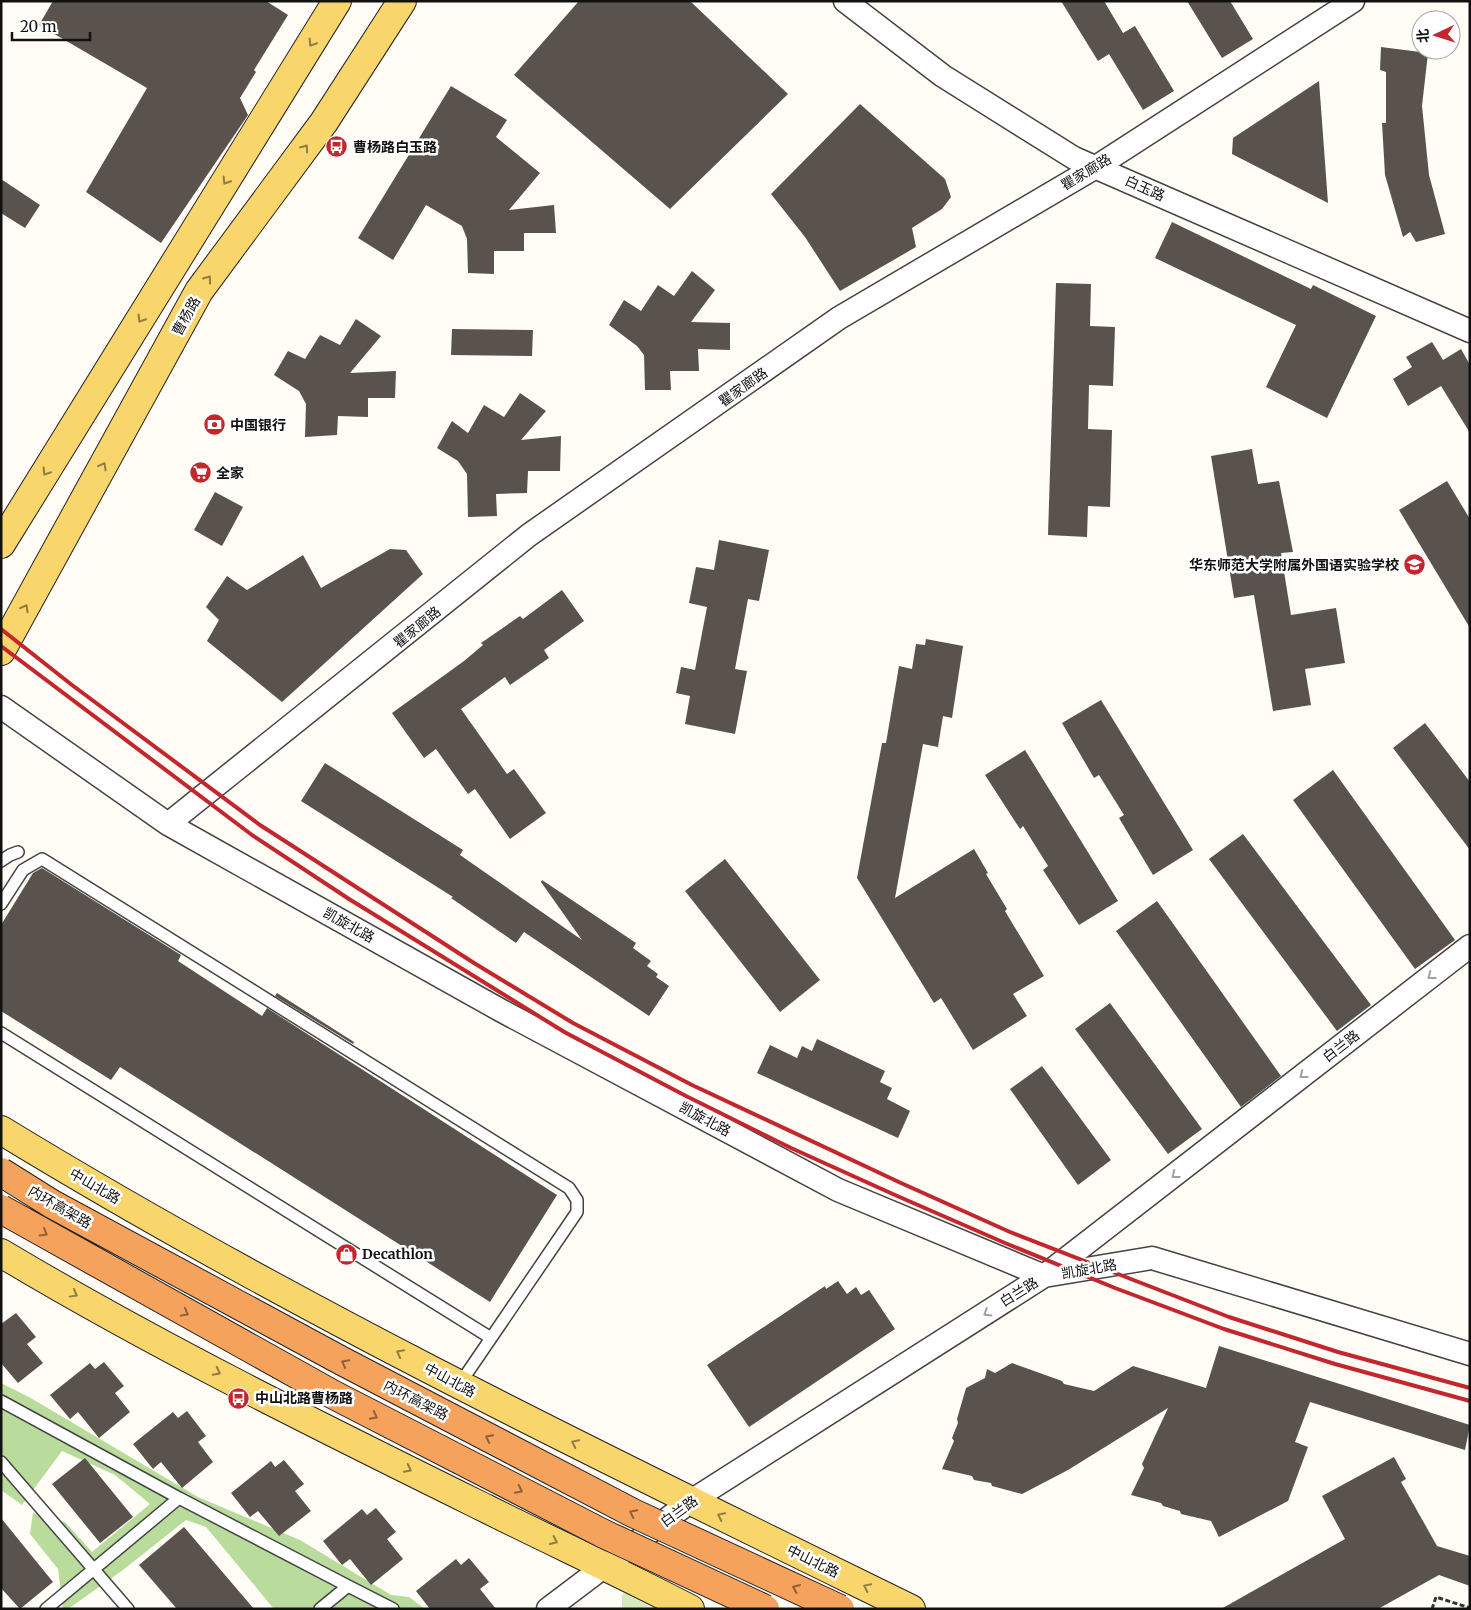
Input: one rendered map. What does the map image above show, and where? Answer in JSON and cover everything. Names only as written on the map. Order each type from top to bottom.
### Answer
[{"type":"highway","name":"内环高架路","points":[[1,1172],[52,1204],[342,1362],[634,1513],[840,1609]]},
{"type":"highway","points":[[1,1209],[334,1395],[604,1534],[765,1609]]},
{"type":"main road","points":[[1,544],[338,1]]},
{"type":"main road","name":"曹杨路","points":[[1,651],[200,291],[324,122],[402,1]]},
{"type":"main road","name":"中山北路","points":[[1,1130],[85,1181],[246,1271],[459,1385],[910,1609]]},
{"type":"main road","points":[[1,1252],[190,1358],[488,1510],[606,1565],[690,1609]]},
{"type":"street","name":"白玉路","points":[[845,1],[943,76],[1066,153],[1470,331]]},
{"type":"street","name":"瞿家廊路","points":[[168,824],[529,535],[840,318],[1096,167],[1353,1]]},
{"type":"street","name":"凯旋北路","points":[[1,706],[168,824],[502,1010],[838,1190],[1044,1276],[1152,1258],[1470,1354]]},
{"type":"street","name":"白兰路","points":[[558,1606],[606,1565],[691,1501],[1044,1276],[1470,946]]},
{"type":"lane","points":[[1,861],[10,854],[18,852]]},
{"type":"lane","points":[[1,904],[23,870],[42,859],[568,1188],[577,1200],[577,1212],[459,1385]]},
{"type":"lane","points":[[1,1033],[491,1338]]},
{"type":"lane","points":[[1,1401],[179,1498],[393,1609]]},
{"type":"lane","points":[[1,1462],[128,1609]]},
{"type":"lane","points":[[46,1609],[179,1498]]},
{"type":"lane","points":[[320,1609],[348,1586]]},
{"type":"path","points":[[1432,1609],[1436,1597],[1470,1608]]},
{"type":"green space","points":[[1,1383],[29,1397],[198,1497],[300,1540],[391,1595],[409,1597],[425,1609],[274,1609],[206,1527],[186,1520],[123,1570],[68,1609],[63,1609],[58,1569],[30,1534],[33,1513],[65,1522],[92,1552],[150,1504],[115,1475],[62,1451],[22,1505],[1,1490]]},
{"type":"green space","points":[[625,1593],[654,1609],[622,1609],[622,1595]]},
{"type":"building","points":[[53,1],[266,1],[288,15],[254,70],[256,72],[240,98],[248,115],[161,243],[86,192],[147,88],[39,25]]},
{"type":"building","points":[[579,1],[690,1],[788,94],[670,209],[514,75]]},
{"type":"building","points":[[1061,1],[1104,1],[1123,33],[1135,26],[1174,91],[1143,110],[1109,54],[1098,61]]},
{"type":"building","points":[[1187,1],[1230,1],[1253,39],[1222,58]]},
{"type":"building","points":[[1381,47],[1411,51],[1411,60],[1427,60],[1422,106],[1429,175],[1445,234],[1416,242],[1410,232],[1403,237],[1385,175],[1382,123],[1386,123],[1386,72],[1380,70]]},
{"type":"building","points":[[1319,81],[1328,203],[1232,154],[1233,138]]},
{"type":"building","points":[[451,86],[507,120],[496,137],[540,173],[509,210],[554,205],[556,233],[524,233],[524,251],[494,251],[494,274],[468,273],[467,239],[462,226],[426,205],[393,260],[358,238]]},
{"type":"building","points":[[860,104],[945,179],[951,197],[942,209],[912,228],[916,247],[840,291],[805,237],[771,194]]},
{"type":"building","points":[[1,179],[40,205],[25,228],[1,213]]},
{"type":"building","points":[[1172,222],[1311,289],[1313,285],[1376,316],[1327,418],[1266,387],[1296,325],[1155,258]]},
{"type":"building","points":[[692,271],[715,290],[691,322],[730,323],[730,350],[698,349],[699,371],[670,371],[671,390],[645,390],[644,355],[637,346],[609,325],[624,300],[641,311],[658,285],[674,296]]},
{"type":"building","points":[[1056,283],[1091,284],[1090,326],[1115,327],[1113,386],[1089,385],[1088,429],[1112,430],[1110,507],[1088,506],[1087,537],[1048,535]]},
{"type":"building","points":[[356,319],[381,336],[350,373],[396,371],[395,398],[368,398],[368,417],[338,416],[337,435],[305,437],[306,404],[299,391],[274,375],[288,351],[305,359],[320,335],[340,345]]},
{"type":"building","points":[[452,329],[533,330],[532,356],[451,355]]},
{"type":"building","points":[[1432,342],[1443,360],[1461,349],[1470,365],[1470,433],[1441,386],[1408,406],[1393,379],[1412,367],[1406,357]]},
{"type":"building","points":[[520,393],[546,411],[521,440],[561,436],[560,471],[528,471],[527,493],[496,494],[497,516],[468,517],[467,474],[458,461],[437,448],[452,421],[468,433],[484,405],[504,417]]},
{"type":"building","points":[[1252,449],[1258,484],[1279,481],[1293,552],[1281,553],[1291,615],[1336,608],[1345,663],[1305,669],[1311,705],[1273,711],[1254,595],[1234,598],[1211,456]]},
{"type":"building","points":[[1447,481],[1470,519],[1470,628],[1399,510]]},
{"type":"building","points":[[215,492],[243,507],[222,546],[194,530]]},
{"type":"building","points":[[719,540],[769,550],[759,601],[748,599],[735,669],[747,671],[735,734],[685,724],[690,696],[676,693],[681,667],[695,670],[707,607],[689,603],[696,567],[714,570]]},
{"type":"building","points":[[390,549],[406,550],[423,574],[282,702],[207,641],[219,620],[206,607],[227,576],[247,590],[303,555],[321,588]]},
{"type":"building","points":[[562,590],[584,621],[544,650],[549,658],[510,685],[505,677],[461,709],[507,774],[514,769],[546,813],[510,839],[475,789],[468,794],[436,749],[424,758],[392,713],[464,661],[483,645],[481,643],[520,616],[523,619]]},
{"type":"building","points":[[926,639],[963,646],[952,718],[943,716],[938,747],[923,744],[895,898],[974,849],[988,873],[986,874],[1007,909],[1005,911],[1044,976],[1013,994],[1027,1016],[973,1050],[941,998],[934,1003],[857,878],[882,743],[886,743],[899,666],[912,669],[916,644],[925,645]]},
{"type":"building","points":[[1101,700],[1193,850],[1153,875],[1119,818],[1124,815],[1099,775],[1094,778],[1062,723]]},
{"type":"building","points":[[1425,723],[1470,782],[1470,850],[1393,748]]},
{"type":"building","points":[[1025,750],[1118,901],[1079,925],[1043,870],[1048,866],[1023,826],[1020,829],[985,775]]},
{"type":"building","points":[[325,763],[463,850],[460,855],[582,940],[541,882],[542,880],[636,943],[633,948],[651,961],[647,966],[658,974],[656,977],[669,986],[649,1016],[524,932],[516,943],[451,898],[453,897],[301,801]]},
{"type":"building","points":[[1333,770],[1455,940],[1415,969],[1293,800]]},
{"type":"building","points":[[1243,834],[1371,1005],[1337,1031],[1209,859]]},
{"type":"building","points":[[725,859],[820,980],[780,1012],[685,891]]},
{"type":"building","points":[[42,868],[181,955],[178,961],[262,1016],[267,1008],[557,1195],[490,1302],[120,1067],[111,1080],[1,1011],[1,925],[33,873]]},
{"type":"building","points":[[1157,901],[1281,1076],[1241,1107],[1116,931]]},
{"type":"building","points":[[277,993],[354,1042],[353,1044],[275,996]]},
{"type":"building","points":[[1110,1003],[1202,1129],[1168,1154],[1075,1029]]},
{"type":"building","points":[[817,1039],[885,1071],[880,1082],[892,1088],[887,1099],[910,1111],[898,1138],[757,1073],[770,1045],[797,1058],[802,1046],[812,1051]]},
{"type":"building","points":[[1042,1066],[1111,1160],[1078,1185],[1010,1089]]},
{"type":"building","points":[[838,1281],[847,1294],[856,1287],[861,1295],[869,1290],[895,1329],[749,1427],[707,1365],[825,1286],[826,1289]]},
{"type":"building","points":[[16,1313],[36,1337],[27,1344],[43,1363],[18,1383],[1,1363],[1,1324]]},
{"type":"building","points":[[1219,1346],[1470,1425],[1465,1450],[1310,1402],[1295,1442],[1308,1447],[1288,1501],[1219,1537],[1211,1521],[1181,1514],[1180,1511],[1163,1506],[1161,1503],[1131,1495],[1144,1468],[1142,1464],[1168,1408],[1068,1470],[1022,1494],[992,1486],[991,1483],[974,1480],[972,1476],[942,1469],[954,1441],[952,1438],[958,1423],[957,1419],[966,1388],[985,1378],[987,1369],[995,1373],[1012,1363],[1062,1381],[1064,1384],[1094,1391],[1133,1366],[1206,1388]]},
{"type":"building","points":[[104,1362],[124,1386],[115,1393],[130,1412],[99,1438],[78,1412],[70,1419],[50,1395],[90,1363],[95,1369]]},
{"type":"building","points":[[187,1411],[206,1436],[198,1442],[213,1462],[182,1488],[161,1462],[153,1469],[133,1444],[173,1412],[178,1418]]},
{"type":"building","points":[[1394,1457],[1406,1479],[1401,1482],[1437,1546],[1470,1556],[1470,1586],[1439,1575],[1378,1609],[1221,1609],[1345,1539],[1322,1496]]},
{"type":"building","points":[[85,1458],[133,1517],[100,1543],[52,1484]]},
{"type":"building","points":[[284,1460],[304,1484],[295,1491],[311,1511],[279,1536],[258,1511],[250,1517],[231,1493],[271,1461],[275,1467]]},
{"type":"building","points":[[376,1508],[396,1532],[387,1539],[403,1559],[371,1585],[350,1559],[342,1565],[323,1541],[362,1509],[367,1515]]},
{"type":"building","points":[[1,1518],[53,1582],[20,1609],[1,1588]]},
{"type":"building","points":[[184,1527],[254,1609],[177,1609],[139,1565]]},
{"type":"building","points":[[469,1558],[489,1582],[480,1589],[496,1609],[430,1609],[416,1591],[456,1559],[461,1565]]},
{"type":"railway","points":[[1,629],[72,685],[260,825],[474,963],[573,1023],[692,1085],[1010,1232],[1229,1317],[1338,1352],[1470,1388]]},
{"type":"railway","points":[[1,646],[252,835],[349,899],[566,1033],[686,1096],[791,1148],[895,1195],[1115,1288],[1224,1329],[1335,1364],[1470,1401]]},
{"type":"place","name":"曹杨路白玉路","points":[[337,147]]},
{"type":"place","name":"中国银行","points":[[214,425]]},
{"type":"place","name":"全家","points":[[200,473]]},
{"type":"place","name":"华东师范大学附属外国语实验学校","points":[[1415,565]]},
{"type":"place","name":"Decathlon","points":[[346,1254]]},
{"type":"place","name":"中山北路曹杨路","points":[[239,1398]]}]
